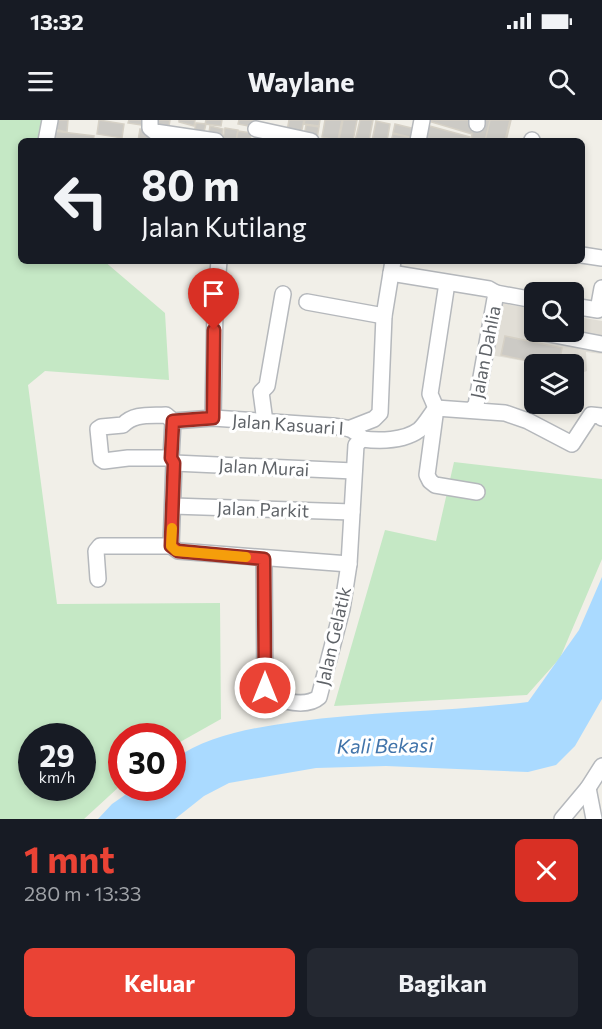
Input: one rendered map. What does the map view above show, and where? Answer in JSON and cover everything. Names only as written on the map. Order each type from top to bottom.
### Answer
[{"type":"street","points":[[47,138],[50,120]]},
{"type":"street","points":[[419,138],[422,120]]},
{"type":"street","points":[[153,126],[203,138]]},
{"type":"street","points":[[255,130],[296,138]]},
{"type":"street","points":[[585,255],[602,258]]},
{"type":"street","points":[[213,418],[215,308],[219,264]]},
{"type":"street","points":[[98,579],[96,551],[100,546],[171,546],[178,551],[349,564],[357,434],[380,413],[384,316],[392,267]]},
{"type":"street","name":"Jalan Dahlia","points":[[392,267],[447,283],[489,289],[496,293],[476,405],[472,409]]},
{"type":"street","points":[[447,283],[430,394],[436,408],[427,475],[435,485],[477,492]]},
{"type":"street","points":[[584,308],[600,310],[602,288]]},
{"type":"street","points":[[496,293],[524,298]]},
{"type":"street","points":[[265,422],[261,392],[267,386],[283,294]]},
{"type":"street","points":[[307,302],[384,316]]},
{"type":"street","points":[[584,341],[601,344]]},
{"type":"street","points":[[436,408],[505,413],[572,444],[591,415],[602,418]]},
{"type":"street","name":"Jalan Kasuari I","points":[[173,460],[128,458],[104,461],[101,459],[98,429],[123,425],[130,418],[166,415],[173,421],[213,418],[401,438],[419,430],[436,408]]},
{"type":"street","points":[[171,546],[173,421]]},
{"type":"street","name":"Jalan Murai","points":[[173,460],[354,471]]},
{"type":"street","name":"Jalan Parkit","points":[[173,506],[352,512]]},
{"type":"street","name":"Jalan Gelatik","points":[[264,559],[265,688],[268,696],[305,703],[315,701],[319,697],[342,609],[349,564]]},
{"type":"street","points":[[562,819],[588,788],[602,766]]},
{"type":"street","points":[[588,788],[594,819]]},
{"type":"shaded area","points":[[500,303],[524,307],[524,342],[584,342],[584,318],[602,321],[602,354],[586,352],[587,371],[584,372],[584,354],[524,354],[524,361],[490,355]]},
{"type":"green space","points":[[0,120],[45,120],[42,138],[18,138],[18,264],[108,264],[165,313],[169,380],[45,371],[28,385],[57,604],[220,603],[221,719],[186,739],[186,723],[108,723],[108,797],[84,819],[0,819]]},
{"type":"green space","points":[[454,462],[602,479],[602,559],[560,658],[527,695],[334,706],[385,530],[436,541]]},
{"type":"water","name":"Kali Bekasi","points":[[602,577],[602,699],[575,746],[556,765],[528,772],[386,766],[316,768],[229,783],[204,796],[175,819],[98,819],[116,801],[186,801],[186,752],[231,734],[323,718],[528,702],[579,630]]},
{"type":"building","points":[[55,120],[68,120],[67,132],[53,129]]},
{"type":"building","points":[[99,120],[124,124],[122,138],[97,134]]},
{"type":"building","points":[[129,120],[148,120],[147,126],[128,123]]},
{"type":"building","points":[[154,120],[170,120],[168,132],[152,128]]},
{"type":"building","points":[[179,120],[195,120],[194,126],[179,122]]},
{"type":"building","points":[[206,120],[222,120],[221,126],[205,124]]},
{"type":"building","points":[[239,120],[255,120],[253,127],[238,124]]},
{"type":"building","points":[[289,120],[304,120],[301,134],[287,131]]},
{"type":"building","points":[[305,120],[320,120],[319,126],[304,124]]},
{"type":"building","points":[[325,120],[342,120],[338,138],[322,137]]},
{"type":"building","points":[[343,120],[357,120],[354,138],[339,138]]},
{"type":"building","points":[[360,120],[373,120],[370,138],[356,138]]},
{"type":"building","points":[[425,120],[511,120],[507,138],[471,138],[472,134]]},
{"type":"building","points":[[490,120],[510,120],[506,138],[486,138]]},
{"type":"building","points":[[376,121],[390,124],[388,138],[373,138]]},
{"type":"building","points":[[196,123],[206,124],[203,136],[194,134]]},
{"type":"building","points":[[395,124],[416,129],[414,138],[393,133]]},
{"type":"building","points":[[306,125],[319,127],[317,138],[304,137]]},
{"type":"building","points":[[426,125],[470,137],[470,138],[423,138]]},
{"type":"building","points":[[210,126],[223,129],[222,138],[208,138]]},
{"type":"building","points":[[225,128],[238,130],[237,138],[223,138]]},
{"type":"building","points":[[140,129],[153,132],[152,138],[138,138]]},
{"type":"building","points":[[54,131],[94,136],[94,138],[53,138]]},
{"type":"building","points":[[238,131],[251,133],[250,138],[237,138]]},
{"type":"building","points":[[393,134],[414,138],[392,138]]},
{"type":"building","points":[[505,336],[524,340],[524,342],[562,348],[561,354],[524,354],[524,360],[501,355]]},
{"type":"slow traffic","points":[[172,528],[171,546],[176,551],[246,557]]},
{"type":"route","points":[[214,330],[213,418],[173,421],[171,546],[178,551],[264,559],[265,688]]}]
